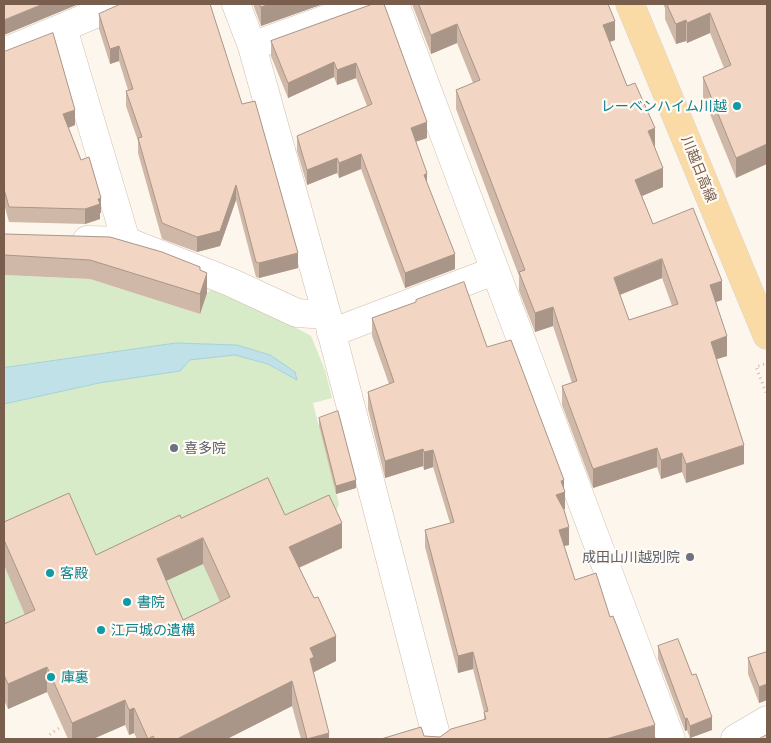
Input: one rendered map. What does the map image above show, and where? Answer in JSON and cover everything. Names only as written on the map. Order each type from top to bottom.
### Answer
[{"type":"main road","name":"川越日高線","points":[[630,4],[767,335]]},
{"type":"street","points":[[4,52],[119,4]]},
{"type":"street","points":[[236,4],[252,46],[329,324],[437,739]]},
{"type":"street","points":[[252,46],[368,4]]},
{"type":"street","points":[[395,4],[671,739]]},
{"type":"street","points":[[63,28],[126,241]]},
{"type":"street","points":[[60,239],[126,241],[230,282],[297,313],[329,324],[494,271]]},
{"type":"street","points":[[735,739],[767,720]]},
{"type":"path","points":[[756,367],[767,395]]},
{"type":"path","points":[[48,739],[49,735],[62,726]]},
{"type":"green space","points":[[4,275],[90,279],[200,314],[207,293],[213,288],[253,304],[311,336],[325,370],[332,398],[313,403],[339,504],[329,529],[139,562],[4,547],[4,404],[99,383],[180,371],[190,360],[235,355],[268,364],[297,380],[270,355],[237,345],[176,343],[4,368]]},
{"type":"green space","points":[[203,564],[250,576],[211,650],[169,613],[161,583]]},
{"type":"green space","points":[[4,565],[35,636],[4,649]]},
{"type":"water","points":[[176,343],[237,345],[270,355],[295,372],[297,380],[268,364],[235,355],[190,360],[180,371],[99,383],[4,404],[4,368]]},
{"type":"building","points":[[4,4],[43,4],[4,20]]},
{"type":"building","points":[[121,4],[210,4],[242,104],[255,101],[298,253],[259,263],[256,262],[236,185],[220,231],[197,237],[162,223],[138,138],[142,137],[126,91],[133,89],[119,46],[110,49],[99,14]]},
{"type":"building","points":[[373,4],[384,4],[427,122],[411,128],[427,173],[424,175],[455,254],[405,273],[361,154],[339,163],[337,158],[307,170],[297,136],[372,104],[356,63],[337,70],[334,62],[288,83],[271,41]]},
{"type":"building","points":[[419,4],[608,4],[615,21],[603,25],[627,86],[635,83],[655,128],[648,131],[663,168],[635,180],[653,224],[693,208],[722,281],[710,285],[727,336],[711,342],[744,445],[686,464],[682,453],[661,460],[657,448],[593,469],[562,386],[577,381],[553,307],[535,313],[519,272],[525,270],[456,90],[480,80],[457,24],[431,35]],"holes":[[[662,259],[678,304],[629,320],[614,278]]]},
{"type":"building","points":[[667,4],[767,4],[767,144],[736,158],[703,77],[731,65],[710,13],[687,23],[686,20],[676,24]]},
{"type":"building","points":[[53,33],[75,110],[63,114],[81,160],[89,157],[101,198],[98,199],[100,204],[85,209],[9,207],[4,189],[4,52]]},
{"type":"building","points":[[4,234],[110,237],[162,252],[200,267],[200,270],[207,273],[200,294],[90,260],[4,255]]},
{"type":"building","points":[[464,282],[487,347],[511,340],[564,480],[561,481],[565,492],[556,495],[564,510],[569,527],[559,530],[575,580],[596,573],[610,617],[613,616],[655,725],[606,739],[381,739],[421,727],[424,736],[440,737],[451,729],[486,719],[484,712],[488,711],[473,652],[458,656],[425,530],[454,522],[433,450],[424,452],[423,449],[385,461],[368,392],[394,382],[372,318]]},
{"type":"building","points":[[338,411],[356,480],[336,486],[319,418]]},
{"type":"building","points":[[268,478],[285,515],[329,495],[342,523],[289,547],[314,598],[318,597],[336,636],[310,648],[314,657],[310,659],[329,733],[307,739],[292,681],[177,739],[155,739],[153,736],[148,739],[134,708],[129,710],[125,700],[72,723],[47,667],[8,684],[4,675],[4,624],[35,610],[4,540],[4,522],[69,493],[96,555],[180,515],[181,518]],"holes":[[[203,538],[230,597],[183,620],[157,559]]]},
{"type":"building","points":[[678,639],[692,675],[696,674],[712,717],[690,726],[687,718],[685,719],[658,646]]},
{"type":"building","points":[[767,652],[767,684],[759,687],[748,658]]},
{"type":"place","name":"レーベンハイム川越","points":[[737,106]]},
{"type":"place","name":"喜多院","points":[[174,448]]},
{"type":"place","name":"成田山川越別院","points":[[690,557]]},
{"type":"place","name":"客殿","points":[[50,573]]},
{"type":"place","name":"書院","points":[[127,602]]},
{"type":"place","name":"江戸城の遺構","points":[[101,630]]},
{"type":"place","name":"庫裏","points":[[51,677]]}]
